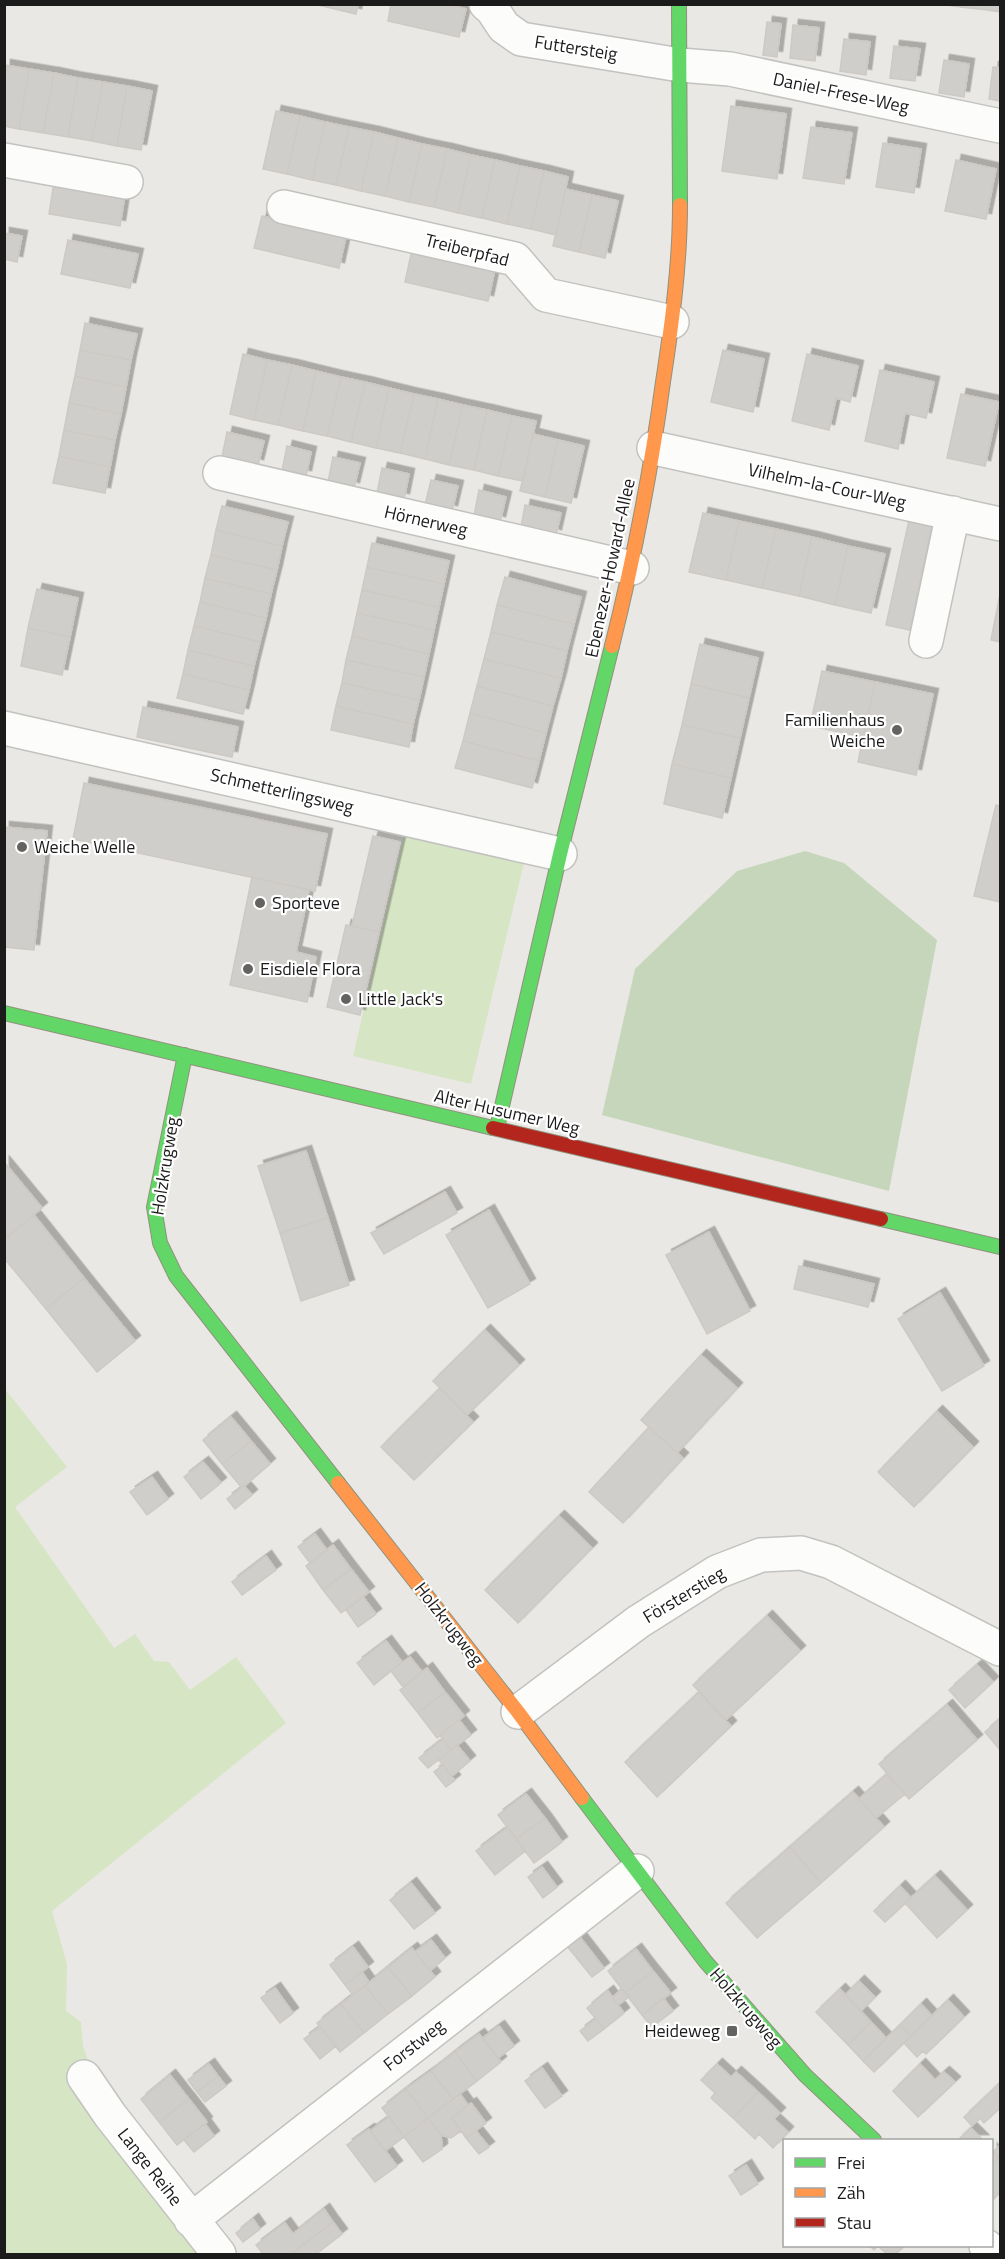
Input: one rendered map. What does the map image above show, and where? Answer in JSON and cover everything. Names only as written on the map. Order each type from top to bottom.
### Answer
[{"type":"street","name":"Futtersteig","points":[[486,4],[504,27],[520,39],[680,65]]},
{"type":"street","name":"Ebenezer-Howard-Allee","points":[[497,1128],[560,854],[632,568],[654,448],[672,322],[680,227],[679,4]]},
{"type":"street","name":"Daniel-Frese-Weg","points":[[680,65],[730,69],[1000,126]]},
{"type":"street","points":[[4,160],[126,182]]},
{"type":"street","name":"Treiberpfad","points":[[284,207],[515,259],[546,295],[672,322]]},
{"type":"street","name":"Vilhelm-la-Cour-Weg","points":[[654,448],[1000,524]]},
{"type":"street","name":"Hörnerweg","points":[[220,473],[632,568]]},
{"type":"street","points":[[926,641],[953,513]]},
{"type":"street","name":"Schmetterlingsweg","points":[[4,728],[560,854]]},
{"type":"street","name":"Alter Husumer Weg","points":[[4,1013],[1000,1248]]},
{"type":"street","name":"Holzkrugweg","points":[[186,1055],[154,1207],[156,1232],[163,1256],[203,1312],[518,1712],[705,1961],[805,2075],[873,2139]]},
{"type":"street","name":"Försterstieg","points":[[518,1712],[648,1616],[717,1572],[761,1555],[801,1553],[831,1562],[1000,1649]]},
{"type":"street","name":"Forstweg","points":[[191,2220],[637,1870]]},
{"type":"street","name":"Lange Reihe","points":[[84,2077],[110,2115],[219,2254]]},
{"type":"street","points":[[995,2254],[1000,2250]]},
{"type":"green space","points":[[405,831],[525,859],[471,1084],[353,1056]]},
{"type":"green space","points":[[805,851],[844,863],[937,940],[889,1191],[602,1115],[635,969],[737,871]]},
{"type":"green space","points":[[5,1389],[67,1467],[15,1507],[114,1648],[135,1634],[154,1661],[169,1662],[190,1690],[236,1657],[286,1723],[52,1911],[67,1964],[66,2011],[81,2022],[83,2046],[90,2067],[230,2254],[5,2254]]},
{"type":"building","points":[[314,4],[358,4],[356,14]]},
{"type":"building","points":[[391,4],[446,4],[466,9],[459,37],[388,21]]},
{"type":"building","points":[[938,4],[962,4],[961,7]]},
{"type":"building","points":[[962,4],[987,4],[987,10],[961,7]]},
{"type":"building","points":[[987,4],[1000,4],[1000,12],[987,10]]},
{"type":"building","points":[[767,22],[781,24],[777,57],[763,55]]},
{"type":"building","points":[[793,25],[819,28],[815,61],[790,58]]},
{"type":"building","points":[[844,39],[870,42],[866,75],[840,71]]},
{"type":"building","points":[[894,46],[920,49],[915,81],[890,78]]},
{"type":"building","points":[[944,60],[969,64],[964,97],[939,93]]},
{"type":"building","points":[[5,65],[29,69],[19,129],[4,126]]},
{"type":"building","points":[[993,67],[1000,68],[1000,101],[989,99]]},
{"type":"building","points":[[29,69],[54,73],[43,133],[19,129]]},
{"type":"building","points":[[54,73],[78,78],[68,137],[43,133]]},
{"type":"building","points":[[78,78],[103,82],[92,141],[68,137]]},
{"type":"building","points":[[103,82],[127,86],[117,146],[92,141]]},
{"type":"building","points":[[127,86],[152,91],[141,150],[117,146]]},
{"type":"building","points":[[731,106],[786,114],[777,179],[722,171]]},
{"type":"building","points":[[276,111],[300,116],[287,174],[263,169]]},
{"type":"building","points":[[300,116],[325,122],[312,180],[287,174]]},
{"type":"building","points":[[325,122],[349,127],[336,185],[312,180]]},
{"type":"building","points":[[349,127],[374,132],[361,191],[336,185]]},
{"type":"building","points":[[811,127],[852,133],[844,184],[803,178]]},
{"type":"building","points":[[374,132],[398,138],[385,196],[361,191]]},
{"type":"building","points":[[398,138],[422,144],[409,202],[385,196]]},
{"type":"building","points":[[883,143],[921,149],[914,193],[876,187]]},
{"type":"building","points":[[422,144],[447,149],[434,207],[409,202]]},
{"type":"building","points":[[447,149],[471,155],[458,213],[434,207]]},
{"type":"building","points":[[471,155],[495,160],[482,218],[458,213]]},
{"type":"building","points":[[495,160],[520,166],[507,224],[482,218]]},
{"type":"building","points":[[956,160],[996,169],[986,219],[945,211]]},
{"type":"building","points":[[520,166],[544,171],[531,229],[507,224]]},
{"type":"building","points":[[544,171],[568,177],[556,235],[531,229]]},
{"type":"building","points":[[54,182],[125,194],[120,226],[49,214]]},
{"type":"building","points":[[566,189],[592,195],[579,252],[553,246]]},
{"type":"building","points":[[592,195],[618,201],[605,258],[579,252]]},
{"type":"building","points":[[262,216],[346,236],[339,268],[254,248]]},
{"type":"building","points":[[4,233],[22,236],[17,262],[4,259]]},
{"type":"building","points":[[68,240],[138,254],[130,288],[61,274]]},
{"type":"building","points":[[412,250],[495,269],[488,301],[405,282]]},
{"type":"building","points":[[85,323],[137,334],[131,360],[80,350]]},
{"type":"building","points":[[80,350],[131,360],[126,387],[75,376]]},
{"type":"building","points":[[723,350],[764,359],[753,412],[711,402]]},
{"type":"building","points":[[243,354],[267,360],[254,420],[230,414]]},
{"type":"building","points":[[807,354],[858,366],[850,402],[836,398],[829,430],[792,421]]},
{"type":"building","points":[[267,360],[292,365],[278,425],[254,420]]},
{"type":"building","points":[[292,365],[316,371],[303,431],[278,425]]},
{"type":"building","points":[[880,370],[934,382],[926,418],[905,413],[898,449],[865,441]]},
{"type":"building","points":[[316,371],[341,377],[327,436],[303,431]]},
{"type":"building","points":[[75,376],[126,387],[121,414],[69,403]]},
{"type":"building","points":[[341,377],[365,382],[351,442],[327,436]]},
{"type":"building","points":[[365,382],[389,388],[376,448],[351,442]]},
{"type":"building","points":[[389,388],[414,394],[400,453],[376,448]]},
{"type":"building","points":[[414,394],[438,399],[425,459],[400,453]]},
{"type":"building","points":[[961,394],[999,402],[985,466],[947,458]]},
{"type":"building","points":[[438,399],[463,405],[449,465],[425,459]]},
{"type":"building","points":[[69,403],[121,414],[115,440],[64,430]]},
{"type":"building","points":[[463,405],[487,410],[474,470],[449,465]]},
{"type":"building","points":[[487,410],[512,416],[498,476],[474,470]]},
{"type":"building","points":[[512,416],[536,421],[523,481],[498,476]]},
{"type":"building","points":[[64,430],[115,440],[110,467],[59,456]]},
{"type":"building","points":[[227,432],[264,441],[258,465],[222,457]]},
{"type":"building","points":[[533,434],[558,440],[545,497],[520,491]]},
{"type":"building","points":[[558,440],[584,446],[571,503],[545,497]]},
{"type":"building","points":[[287,446],[311,452],[306,476],[282,471]]},
{"type":"building","points":[[59,456],[110,467],[105,493],[53,483]]},
{"type":"building","points":[[333,457],[360,463],[354,488],[328,482]]},
{"type":"building","points":[[382,468],[409,474],[404,499],[377,493]]},
{"type":"building","points":[[431,480],[458,486],[452,511],[425,505]]},
{"type":"building","points":[[479,490],[506,497],[500,522],[474,516]]},
{"type":"building","points":[[525,505],[561,513],[556,535],[521,527]]},
{"type":"building","points":[[222,506],[288,522],[282,546],[216,530]]},
{"type":"building","points":[[703,513],[739,521],[726,580],[689,572]]},
{"type":"building","points":[[909,520],[932,524],[910,630],[886,625]]},
{"type":"building","points":[[739,521],[776,529],[762,588],[726,580]]},
{"type":"building","points":[[776,529],[812,537],[799,596],[762,588]]},
{"type":"building","points":[[216,530],[282,546],[277,570],[211,555]]},
{"type":"building","points":[[812,537],[848,546],[835,605],[799,596]]},
{"type":"building","points":[[372,543],[449,561],[444,584],[367,567]]},
{"type":"building","points":[[848,546],[885,554],[871,613],[835,605]]},
{"type":"building","points":[[211,555],[277,570],[271,594],[205,578]]},
{"type":"building","points":[[367,567],[444,584],[439,607],[362,590]]},
{"type":"building","points":[[505,577],[581,597],[574,624],[497,605]]},
{"type":"building","points":[[205,578],[271,594],[266,618],[200,602]]},
{"type":"building","points":[[37,589],[78,598],[70,637],[28,628]]},
{"type":"building","points":[[362,590],[439,607],[434,630],[357,613]]},
{"type":"building","points":[[1000,594],[1000,642],[991,640]]},
{"type":"building","points":[[200,602],[266,618],[260,642],[194,626]]},
{"type":"building","points":[[497,605],[574,624],[567,651],[491,632]]},
{"type":"building","points":[[357,613],[434,630],[429,654],[352,636]]},
{"type":"building","points":[[194,626],[260,642],[254,666],[188,650]]},
{"type":"building","points":[[28,628],[70,637],[62,675],[21,666]]},
{"type":"building","points":[[491,632],[567,651],[561,678],[484,659]]},
{"type":"building","points":[[352,636],[429,654],[424,677],[346,660]]},
{"type":"building","points":[[700,644],[758,658],[749,698],[691,684]]},
{"type":"building","points":[[188,650],[254,666],[249,690],[183,674]]},
{"type":"building","points":[[484,659],[561,678],[553,706],[477,686]]},
{"type":"building","points":[[346,660],[424,677],[419,700],[342,683]]},
{"type":"building","points":[[822,671],[875,682],[864,737],[810,726]]},
{"type":"building","points":[[183,674],[249,690],[243,714],[177,698]]},
{"type":"building","points":[[875,682],[933,694],[916,775],[858,762]]},
{"type":"building","points":[[342,683],[419,700],[413,724],[336,706]]},
{"type":"building","points":[[691,684],[749,698],[740,738],[682,725]]},
{"type":"building","points":[[477,686],[553,706],[546,733],[470,713]]},
{"type":"building","points":[[336,706],[413,724],[409,747],[331,730]]},
{"type":"building","points":[[143,707],[238,727],[232,757],[137,737]]},
{"type":"building","points":[[470,713],[546,733],[539,761],[463,741]]},
{"type":"building","points":[[682,725],[740,738],[731,778],[672,764]]},
{"type":"building","points":[[463,741],[539,761],[532,788],[455,768]]},
{"type":"building","points":[[672,764],[731,778],[722,818],[664,804]]},
{"type":"building","points":[[84,783],[327,834],[315,891],[73,839]]},
{"type":"building","points":[[996,805],[1000,806],[1000,902],[974,896]]},
{"type":"building","points":[[4,827],[47,831],[34,950],[4,947]]},
{"type":"building","points":[[373,836],[400,842],[379,932],[352,926]]},
{"type":"building","points":[[252,877],[309,890],[296,952],[316,957],[307,1002],[230,985]]},
{"type":"building","points":[[346,925],[379,932],[360,1015],[327,1007]]},
{"type":"building","points":[[306,1151],[328,1218],[280,1233],[258,1166]]},
{"type":"building","points":[[4,1162],[42,1208],[7,1237],[4,1234]]},
{"type":"building","points":[[445,1192],[457,1213],[384,1254],[371,1233]]},
{"type":"building","points":[[489,1210],[530,1284],[488,1308],[446,1235]]},
{"type":"building","points":[[34,1215],[84,1278],[46,1309],[4,1258],[4,1239]]},
{"type":"building","points":[[328,1218],[349,1285],[301,1301],[280,1233]]},
{"type":"building","points":[[709,1232],[750,1311],[707,1334],[666,1255]]},
{"type":"building","points":[[799,1266],[874,1284],[868,1307],[794,1289]]},
{"type":"building","points":[[84,1278],[135,1341],[97,1372],[46,1309]]},
{"type":"building","points":[[940,1293],[984,1366],[942,1391],[898,1319]]},
{"type":"building","points":[[485,1330],[519,1365],[467,1415],[433,1381]]},
{"type":"building","points":[[701,1355],[737,1388],[677,1453],[641,1420]]},
{"type":"building","points":[[440,1388],[473,1422],[414,1480],[381,1447]]},
{"type":"building","points":[[937,1411],[973,1447],[914,1507],[878,1472]]},
{"type":"building","points":[[231,1417],[251,1441],[222,1464],[203,1440]]},
{"type":"building","points":[[649,1427],[683,1458],[623,1523],[589,1492]]},
{"type":"building","points":[[251,1441],[270,1464],[242,1488],[222,1464]]},
{"type":"building","points":[[203,1462],[221,1483],[201,1499],[184,1477]]},
{"type":"building","points":[[152,1477],[168,1499],[147,1515],[130,1492]]},
{"type":"building","points":[[244,1486],[252,1495],[235,1509],[227,1499]]},
{"type":"building","points":[[559,1516],[592,1548],[518,1623],[485,1590]]},
{"type":"building","points":[[315,1534],[327,1550],[310,1563],[298,1547]]},
{"type":"building","points":[[333,1545],[351,1569],[323,1590],[306,1566]]},
{"type":"building","points":[[266,1556],[276,1570],[242,1595],[232,1582]]},
{"type":"building","points":[[351,1569],[369,1592],[341,1613],[323,1590]]},
{"type":"building","points":[[363,1597],[376,1614],[358,1627],[346,1610]]},
{"type":"building","points":[[767,1616],[800,1651],[726,1720],[693,1685]]},
{"type":"building","points":[[386,1641],[402,1662],[374,1685],[357,1663]]},
{"type":"building","points":[[410,1657],[422,1672],[403,1687],[391,1671]]},
{"type":"building","points":[[977,1665],[993,1682],[965,1708],[949,1690]]},
{"type":"building","points":[[427,1668],[445,1692],[418,1713],[400,1690]]},
{"type":"building","points":[[445,1692],[464,1716],[437,1738],[418,1713]]},
{"type":"building","points":[[699,1692],[731,1726],[657,1797],[625,1762]]},
{"type":"building","points":[[947,1705],[977,1740],[909,1799],[879,1764]]},
{"type":"building","points":[[1000,1719],[1000,1750],[985,1732]]},
{"type":"building","points":[[459,1720],[471,1735],[451,1750],[440,1735]]},
{"type":"building","points":[[443,1739],[451,1750],[428,1768],[419,1758]]},
{"type":"building","points":[[457,1745],[470,1761],[452,1776],[439,1760]]},
{"type":"building","points":[[443,1765],[455,1780],[446,1787],[434,1772]]},
{"type":"building","points":[[887,1774],[905,1794],[876,1818],[859,1799]]},
{"type":"building","points":[[853,1792],[884,1827],[821,1883],[790,1847]]},
{"type":"building","points":[[526,1794],[545,1818],[516,1839],[498,1815]]},
{"type":"building","points":[[545,1818],[562,1842],[534,1863],[516,1839]]},
{"type":"building","points":[[508,1827],[525,1851],[495,1875],[476,1851]]},
{"type":"building","points":[[790,1847],[821,1883],[757,1938],[726,1903]]},
{"type":"building","points":[[542,1867],[557,1887],[543,1898],[528,1877]]},
{"type":"building","points":[[935,1876],[967,1910],[937,1938],[905,1903]]},
{"type":"building","points":[[411,1883],[435,1913],[414,1929],[390,1900]]},
{"type":"building","points":[[900,1886],[911,1898],[885,1922],[874,1911]]},
{"type":"building","points":[[579,1936],[604,1968],[592,1977],[567,1946]]},
{"type":"building","points":[[431,1940],[445,1958],[430,1971],[415,1952]]},
{"type":"building","points":[[353,1947],[368,1967],[345,1985],[330,1965]]},
{"type":"building","points":[[412,1948],[435,1977],[412,1996],[388,1967]]},
{"type":"building","points":[[636,1949],[653,1971],[625,1993],[608,1971]]},
{"type":"building","points":[[388,1967],[412,1996],[388,2014],[365,1986]]},
{"type":"building","points":[[653,1971],[671,1993],[642,2015],[625,1993]]},
{"type":"building","points":[[362,1972],[369,1982],[353,1995],[345,1985]]},
{"type":"building","points":[[859,1981],[875,1997],[861,2011],[845,1995]]},
{"type":"building","points":[[365,1986],[388,2014],[364,2033],[341,2004]]},
{"type":"building","points":[[275,1988],[293,2013],[280,2023],[261,1998]]},
{"type":"building","points":[[622,1989],[629,1997],[618,2005],[613,1997]]},
{"type":"building","points":[[840,1989],[871,2022],[848,2045],[816,2012]]},
{"type":"building","points":[[608,1991],[624,2013],[604,2029],[587,2008]]},
{"type":"building","points":[[663,1998],[673,2011],[652,2027],[642,2015]]},
{"type":"building","points":[[948,2000],[964,2017],[926,2054],[923,2051],[917,2057],[904,2043]]},
{"type":"building","points":[[341,2004],[364,2033],[340,2052],[317,2023]]},
{"type":"building","points":[[921,2004],[932,2016],[911,2036],[900,2025]]},
{"type":"building","points":[[596,2019],[604,2029],[588,2041],[580,2031]]},
{"type":"building","points":[[871,2022],[886,2038],[863,2061],[848,2045]]},
{"type":"building","points":[[900,2025],[911,2036],[874,2072],[863,2061]]},
{"type":"building","points":[[499,2026],[514,2046],[498,2058],[483,2038]]},
{"type":"building","points":[[320,2027],[336,2046],[320,2059],[304,2039]]},
{"type":"building","points":[[479,2034],[501,2062],[477,2081],[455,2052]]},
{"type":"building","points":[[455,2052],[477,2081],[453,2099],[431,2071]]},
{"type":"building","points":[[209,2064],[218,2076],[197,2092],[188,2080]]},
{"type":"building","points":[[717,2064],[731,2077],[736,2072],[758,2092],[733,2118],[711,2098],[715,2093],[701,2080]]},
{"type":"building","points":[[920,2064],[935,2080],[944,2072],[955,2082],[918,2117],[893,2091]]},
{"type":"building","points":[[542,2068],[562,2096],[545,2108],[525,2081]]},
{"type":"building","points":[[431,2071],[453,2099],[428,2118],[406,2089]]},
{"type":"building","points":[[170,2075],[189,2099],[159,2122],[141,2099]]},
{"type":"building","points":[[218,2076],[226,2086],[205,2102],[197,2092]]},
{"type":"building","points":[[998,2085],[1000,2087],[1000,2108],[984,2123],[980,2118],[972,2126],[964,2117]]},
{"type":"building","points":[[406,2089],[428,2118],[404,2137],[382,2108]]},
{"type":"building","points":[[758,2092],[780,2113],[774,2119],[788,2132],[773,2148],[759,2134],[755,2139],[733,2118]]},
{"type":"building","points":[[460,2094],[468,2105],[452,2118],[461,2131],[451,2138],[441,2135],[428,2118]]},
{"type":"building","points":[[189,2099],[207,2122],[177,2145],[159,2122]]},
{"type":"building","points":[[471,2103],[486,2123],[466,2138],[452,2118]]},
{"type":"building","points":[[389,2117],[404,2137],[385,2151],[370,2131]]},
{"type":"building","points":[[428,2118],[441,2135],[442,2149],[423,2162],[404,2137]]},
{"type":"building","points":[[205,2124],[214,2136],[194,2152],[184,2140]]},
{"type":"building","points":[[971,2128],[982,2139],[959,2139]]},
{"type":"building","points":[[369,2129],[397,2166],[375,2182],[347,2145]]},
{"type":"building","points":[[476,2131],[489,2147],[479,2154],[466,2138]]},
{"type":"building","points":[[1000,2145],[1000,2159],[993,2152]]},
{"type":"building","points":[[993,2150],[999,2157],[993,2163]]},
{"type":"building","points":[[999,2157],[1000,2196],[998,2194],[994,2199],[993,2198],[993,2163]]},
{"type":"building","points":[[746,2165],[758,2184],[741,2195],[729,2176]]},
{"type":"building","points":[[324,2209],[333,2222],[291,2254],[263,2254],[256,2245],[285,2223],[293,2234]]},
{"type":"building","points":[[253,2219],[260,2229],[243,2242],[236,2233]]},
{"type":"building","points":[[333,2222],[342,2234],[316,2254],[291,2254]]},
{"type":"building","points":[[879,2247],[903,2247],[896,2254],[887,2254]]},
{"type":"traffic: fast","points":[[679,4],[680,205]]},
{"type":"traffic: fast","points":[[497,1128],[560,854],[612,646]]},
{"type":"traffic: fast","points":[[4,1013],[493,1128]]},
{"type":"traffic: fast","points":[[185,1055],[154,1207],[160,1243],[176,1276],[338,1483]]},
{"type":"traffic: fast","points":[[881,1219],[1000,1247]]},
{"type":"traffic: fast","points":[[582,1798],[705,1961],[805,2075],[873,2139]]},
{"type":"traffic: slow","points":[[612,646],[628,580],[653,448],[675,294],[680,205]]},
{"type":"traffic: slow","points":[[338,1483],[518,1712],[582,1798]]},
{"type":"traffic: jam","points":[[493,1128],[881,1219]]},
{"type":"place","name":"Familienhaus Weiche","points":[[897,730]]},
{"type":"place","name":"Weiche Welle","points":[[22,847]]},
{"type":"place","name":"Sporteve","points":[[260,903]]},
{"type":"place","name":"Eisdiele Flora","points":[[248,969]]},
{"type":"place","name":"Little Jack's","points":[[346,999]]},
{"type":"place","name":"Heideweg","points":[[732,2031]]}]
